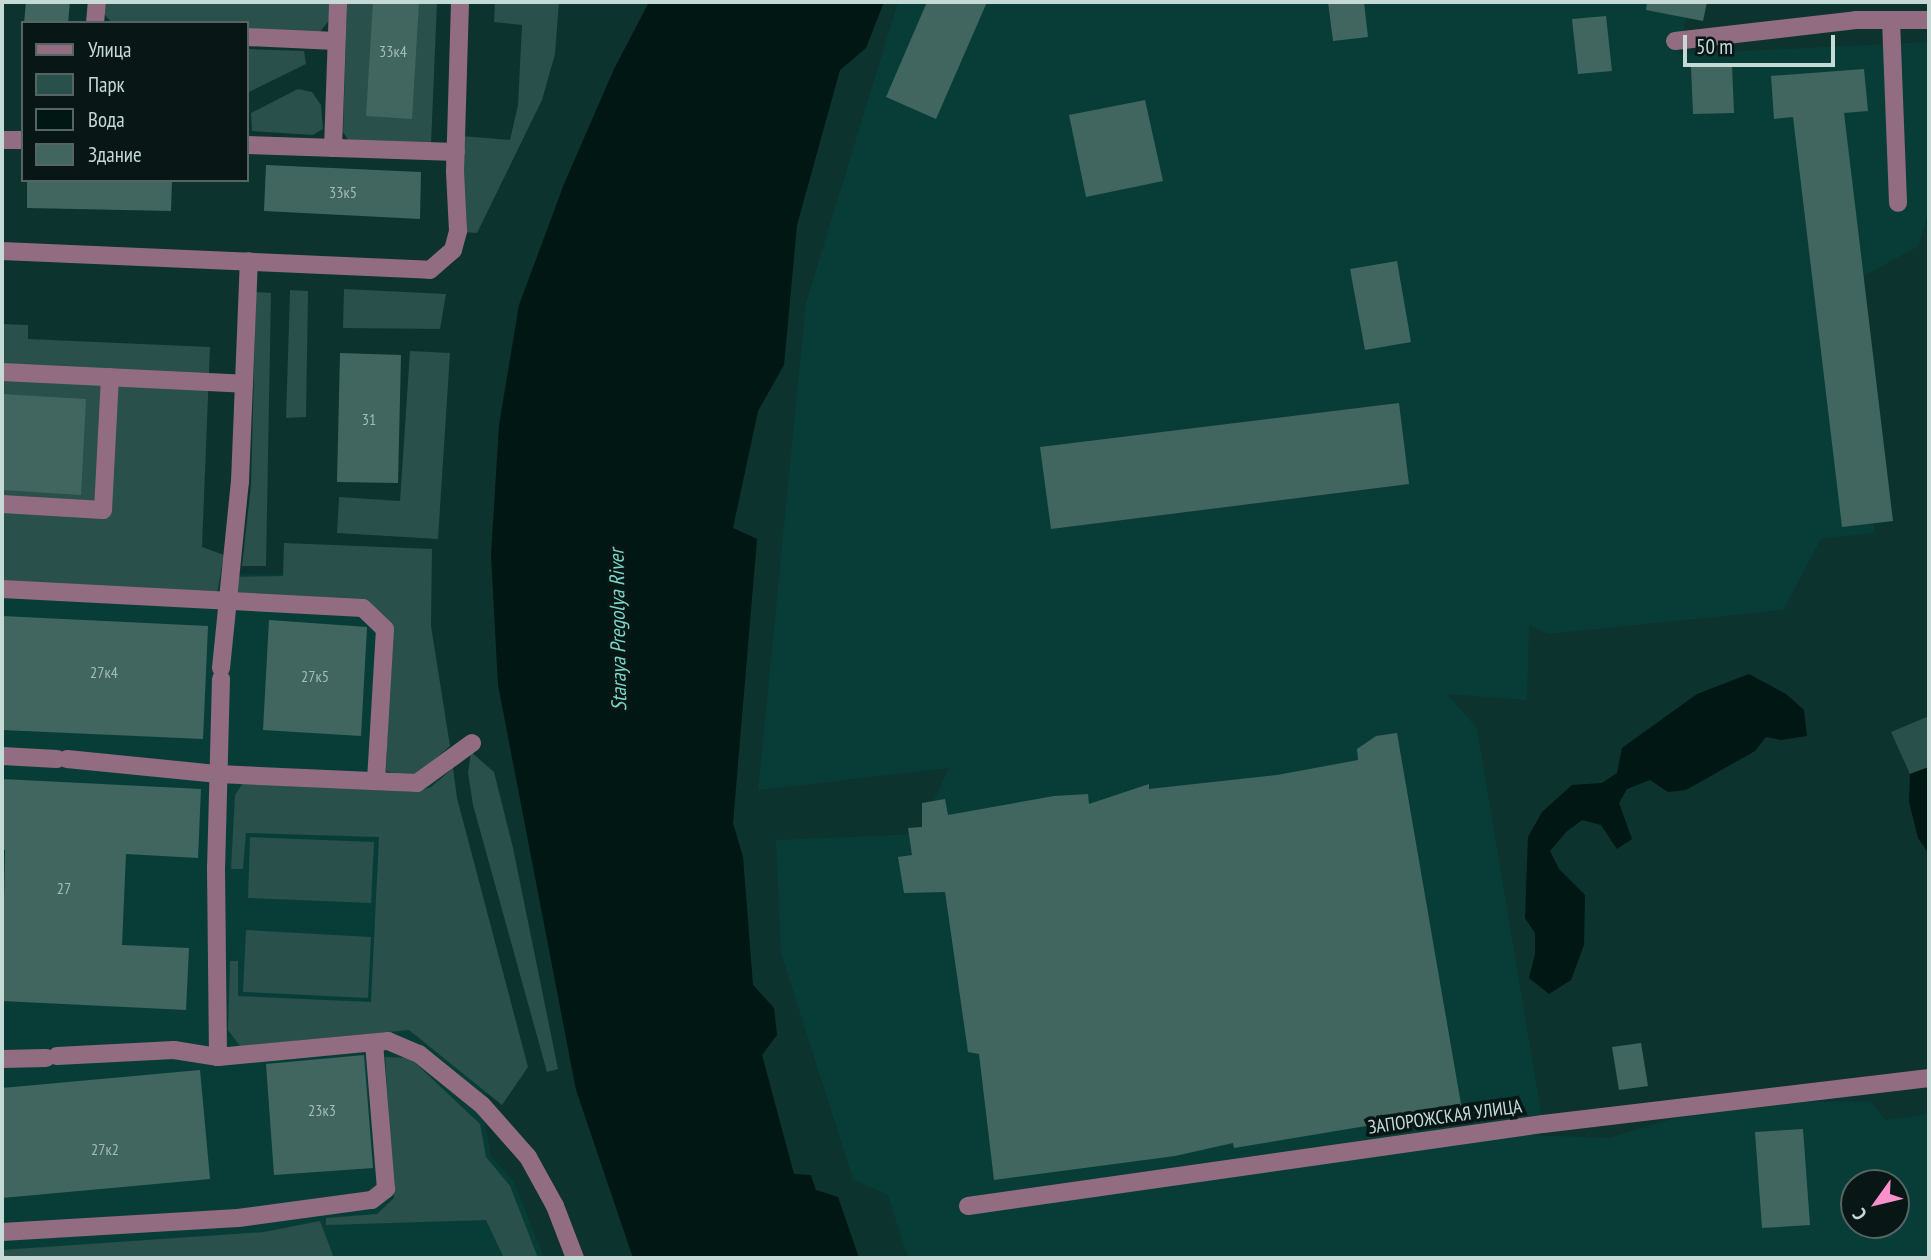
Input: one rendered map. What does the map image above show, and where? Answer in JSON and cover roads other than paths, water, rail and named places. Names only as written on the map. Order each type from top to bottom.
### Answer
[{"type":"street","points":[[95,21],[97,2]]},
{"type":"street","points":[[333,148],[338,2]]},
{"type":"street","points":[[2,251],[430,270],[453,250],[458,231],[456,152],[460,2]]},
{"type":"street","points":[[1675,41],[1891,20],[1929,20]]},
{"type":"street","points":[[1891,20],[1898,203]]},
{"type":"street","points":[[248,37],[336,41]]},
{"type":"street","points":[[2,140],[21,140]]},
{"type":"street","points":[[248,145],[456,152]]},
{"type":"street","points":[[219,1057],[218,774],[221,673],[240,482],[250,261]]},
{"type":"street","points":[[2,372],[244,384]]},
{"type":"street","points":[[2,504],[103,510],[110,377]]},
{"type":"street","points":[[2,589],[363,608],[385,629],[376,780]]},
{"type":"street","points":[[2,755],[218,774],[417,783],[472,743]]},
{"type":"street","points":[[2,1059],[174,1050],[219,1057],[388,1041],[419,1054],[482,1105],[528,1157],[555,1206],[575,1258]]},
{"type":"street","points":[[2,1233],[238,1218],[372,1200],[386,1189],[374,1043]]},
{"type":"street","name":"ЗАПОРОЖСКАЯ УЛИЦА","points":[[968,1206],[1543,1124],[1929,1078]]},
{"type":"water","name":"Staraya Pregolya River","points":[[649,2],[884,2],[866,48],[840,70],[797,225],[784,365],[758,411],[733,528],[757,539],[733,823],[743,857],[753,985],[774,1008],[777,1035],[762,1055],[794,1174],[811,1175],[816,1190],[838,1197],[859,1258],[633,1258],[576,1090],[498,685],[491,555],[499,425],[519,305],[564,184],[614,69]]},
{"type":"water","points":[[1749,674],[1786,694],[1804,710],[1807,736],[1781,740],[1766,737],[1755,751],[1686,790],[1668,792],[1650,780],[1627,789],[1619,803],[1632,839],[1617,849],[1601,825],[1582,820],[1566,832],[1550,851],[1559,869],[1585,895],[1584,945],[1571,980],[1549,994],[1529,978],[1535,954],[1535,933],[1525,918],[1528,837],[1542,812],[1572,785],[1602,783],[1617,773],[1622,748],[1697,694]]},
{"type":"water","points":[[1929,767],[1929,854],[1918,838],[1909,802],[1910,774]]}]
